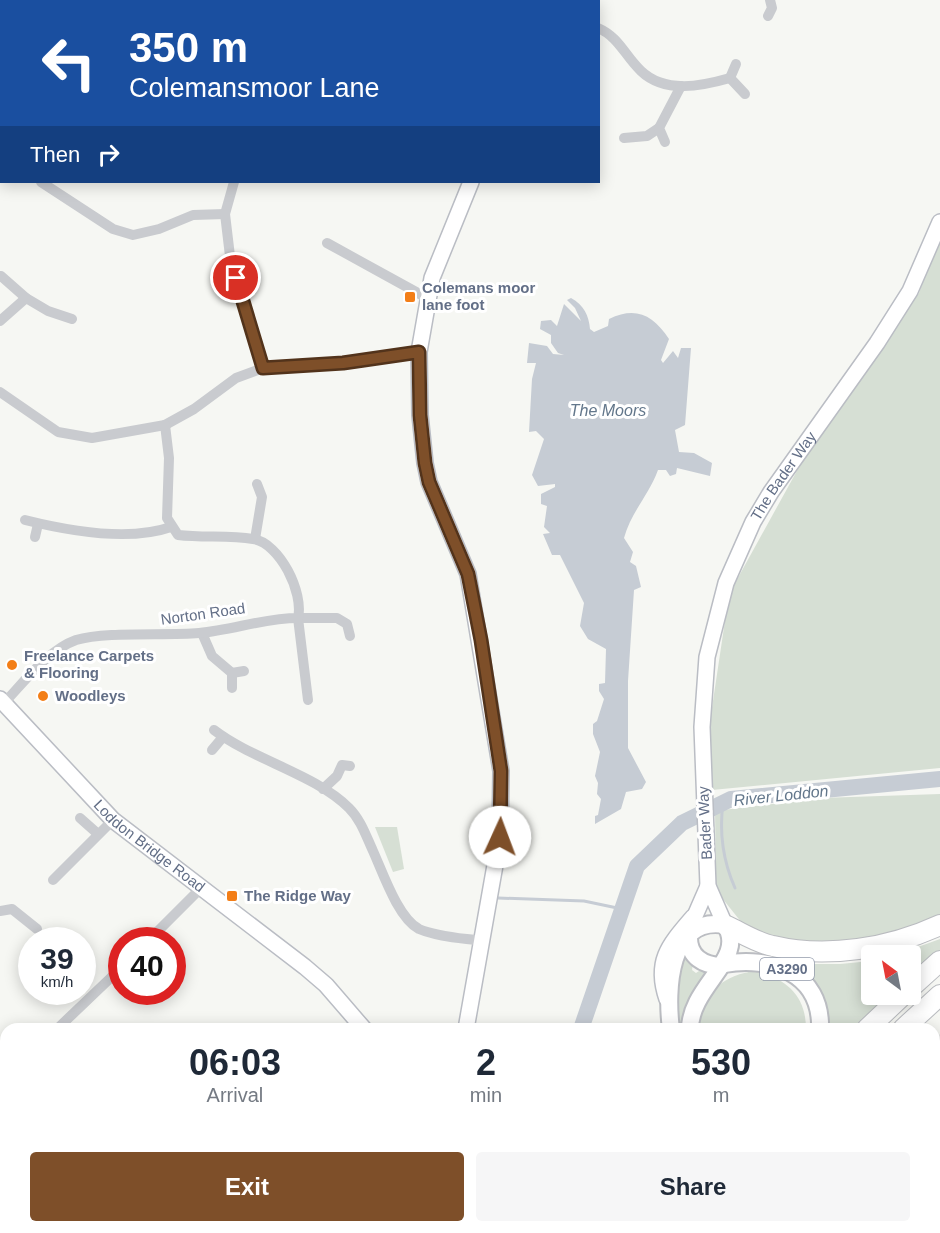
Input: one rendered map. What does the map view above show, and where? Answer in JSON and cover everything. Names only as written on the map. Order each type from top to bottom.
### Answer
[{"type":"highway","points":[[726,926],[766,945],[817,951],[881,944],[940,925]]},
{"type":"highway","points":[[921,978],[940,961]]},
{"type":"highway","points":[[910,1023],[940,995]]},
{"type":"highway","points":[[873,1023],[892,1005]]},
{"type":"main road","points":[[670,1023],[667,999],[673,961],[689,937],[707,924],[726,926],[732,946],[723,965],[696,1002],[691,1023]]},
{"type":"main road","points":[[689,937],[690,948],[698,959],[708,964],[723,965]]},
{"type":"main road","name":"A3290","points":[[723,965],[763,961],[787,969],[801,980],[811,993],[818,1008],[819,1023]]},
{"type":"main road","points":[[920,1023],[940,1007]]},
{"type":"street","points":[[768,16],[772,8],[770,0]]},
{"type":"street","points":[[600,29],[610,33],[640,71],[659,84],[681,86],[708,84],[730,78]]},
{"type":"street","points":[[730,78],[736,64]]},
{"type":"street","points":[[730,78],[744,93]]},
{"type":"street","points":[[624,138],[647,136],[660,128],[681,86]]},
{"type":"street","points":[[660,128],[664,142]]},
{"type":"street","points":[[43,183],[112,229],[133,235],[159,229],[193,215],[225,214]]},
{"type":"street","points":[[234,183],[225,214],[230,256],[263,368]]},
{"type":"street","points":[[467,1023],[500,837],[501,771],[468,574],[429,482],[425,463],[420,415],[419,352],[427,298],[445,240],[471,183]]},
{"type":"street","name":"The Bader Way","points":[[703,760],[704,683],[707,657],[723,591],[735,559],[771,492],[877,343],[910,291],[940,222]]},
{"type":"street","points":[[327,243],[427,298]]},
{"type":"street","points":[[1,276],[26,298],[48,311],[72,319]]},
{"type":"street","points":[[0,321],[26,298]]},
{"type":"street","points":[[0,392],[58,432],[92,438],[165,425],[194,408],[236,378],[263,368],[343,363],[419,352]]},
{"type":"street","points":[[165,425],[169,458],[167,518],[171,527],[178,535],[255,539],[278,555],[290,572],[300,610],[298,618],[308,700]]},
{"type":"street","points":[[255,539],[268,495],[257,484]]},
{"type":"street","points":[[25,520],[38,524],[126,535],[150,534],[171,527]]},
{"type":"street","points":[[35,537],[38,524]]},
{"type":"street","name":"Norton Road","points":[[2,701],[54,653],[76,640],[110,636],[202,633],[279,618],[337,618],[347,624],[350,636]]},
{"type":"street","points":[[202,633],[212,656],[232,673],[232,688]]},
{"type":"street","points":[[232,673],[244,670]]},
{"type":"street","name":"Loddon Bridge Road","points":[[2,701],[112,820],[305,967],[326,985],[359,1023]]},
{"type":"street","points":[[212,750],[218,734],[323,789],[348,807],[361,823],[407,919],[429,932],[482,941]]},
{"type":"street","points":[[323,789],[346,765],[336,755]]},
{"type":"street","name":"Bader Way","points":[[703,760],[708,879],[726,926]]},
{"type":"street","points":[[80,818],[98,834]]},
{"type":"street","points":[[53,880],[59,865],[112,820]]},
{"type":"street","name":"Bader Way","points":[[689,937],[693,917],[708,879]]},
{"type":"street","points":[[162,927],[201,888]]},
{"type":"street","points":[[0,911],[12,909],[34,927]]},
{"type":"street","points":[[667,999],[661,982],[664,958],[673,940],[693,917]]},
{"type":"street","points":[[63,1023],[108,980]]},
{"type":"street","points":[[380,1233],[402,1233]]},
{"type":"shaded area","points":[[940,234],[940,768],[712,790],[710,721],[729,594],[809,449],[919,293]]},
{"type":"shaded area","points":[[940,794],[940,916],[882,940],[783,945],[742,923],[722,898],[716,883],[715,811],[821,798]]},
{"type":"shaded area","points":[[375,827],[397,827],[404,869],[393,872]]},
{"type":"shaded area","points":[[940,939],[940,951],[921,968],[921,946]]},
{"type":"shaded area","points":[[686,952],[693,963],[692,970],[696,973],[702,969],[709,972],[687,1023],[679,1023],[675,982]]},
{"type":"shaded area","points":[[861,962],[861,1005],[879,1005],[858,1023],[828,1023],[827,1007],[821,990],[816,983],[792,964]]},
{"type":"shaded area","points":[[755,971],[784,983],[798,998],[806,1023],[700,1023],[708,997],[723,982],[743,973]]},
{"type":"water","name":"The Moors","points":[[571,298],[582,307],[587,315],[590,329],[594,332],[608,326],[609,319],[619,315],[636,313],[650,319],[669,339],[661,360],[663,363],[673,351],[678,358],[681,348],[691,348],[685,425],[675,430],[679,452],[694,453],[712,463],[710,476],[677,468],[676,474],[670,476],[666,470],[658,470],[624,538],[633,552],[630,562],[636,566],[641,587],[634,590],[628,681],[628,748],[646,782],[642,789],[626,792],[621,809],[595,824],[595,816],[598,815],[601,799],[597,794],[598,783],[595,776],[600,752],[593,734],[593,724],[597,721],[604,699],[599,691],[599,684],[605,683],[606,649],[588,639],[580,626],[584,603],[560,555],[552,555],[543,534],[550,533],[544,527],[547,506],[541,504],[541,494],[555,487],[555,484],[538,486],[532,475],[544,439],[536,431],[529,432],[532,379],[536,363],[527,363],[529,343],[547,346],[553,354],[564,355],[558,353],[551,343],[551,335],[540,329],[541,321],[551,320],[557,326],[564,304],[581,321],[575,308],[567,300]]},
{"type":"waterway","name":"River Loddon","points":[[583,1023],[637,866],[682,823],[731,799],[940,779]]},
{"type":"waterway","points":[[723,803],[723,847],[735,888]]},
{"type":"waterway","points":[[498,898],[584,901],[622,909]]},
{"type":"place","name":"Colemans moor lane foot","points":[[410,297]]},
{"type":"place","name":"Freelance Carpets & Flooring","points":[[12,665]]},
{"type":"place","name":"Woodleys","points":[[43,696]]},
{"type":"place","name":"The Ridge Way","points":[[232,896]]},
{"type":"route","points":[[236,278],[263,368],[282,365],[343,363],[419,352],[421,441],[429,482],[455,538],[468,574],[481,640],[501,771],[500,837]]}]
